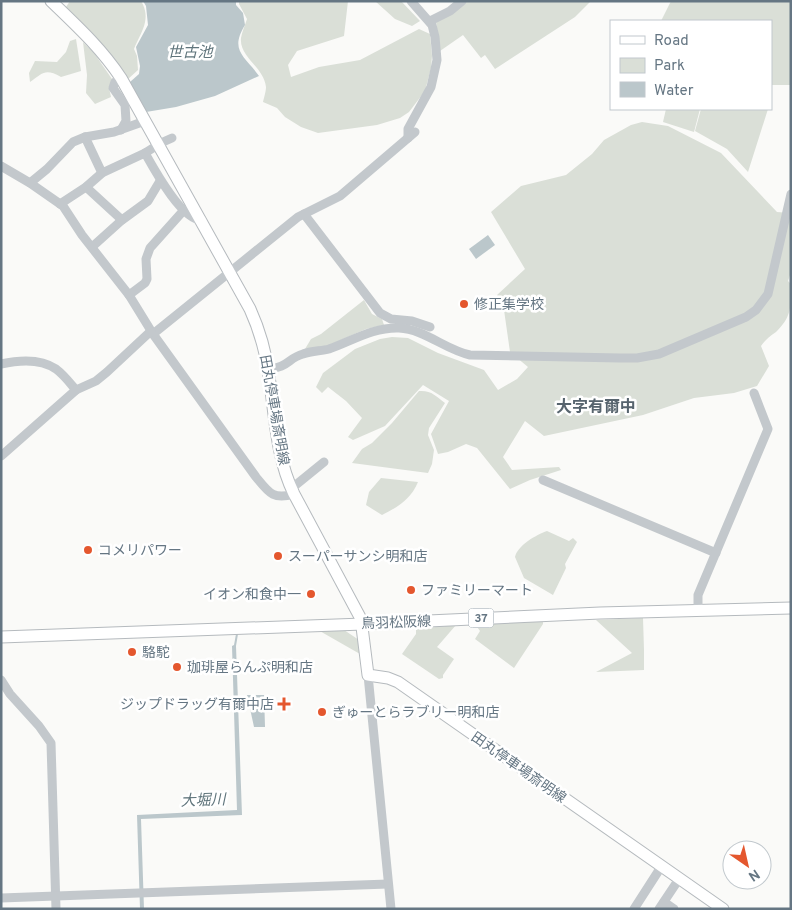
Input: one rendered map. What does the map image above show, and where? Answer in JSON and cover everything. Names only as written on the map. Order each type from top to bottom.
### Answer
[{"type":"main road","name":"田丸停車場斎明線","points":[[51,1],[90,38],[121,78],[230,270],[257,324],[268,369],[280,451],[293,491],[360,615],[363,624],[368,675],[388,678],[398,682],[723,909]]},
{"type":"main road","name":"鳥羽松阪線","points":[[1,636],[363,624],[600,613],[791,608]]},
{"type":"street","points":[[1,456],[76,390],[101,376],[152,332],[304,214],[340,196],[411,135],[408,129],[431,87],[436,69],[437,46],[430,21],[411,1]]},
{"type":"street","points":[[430,21],[450,11],[462,1]]},
{"type":"street","points":[[121,78],[115,82],[113,88],[125,105],[126,121],[121,130]]},
{"type":"street","points":[[30,184],[73,142],[85,137],[121,130],[145,120]]},
{"type":"street","points":[[85,137],[102,173]]},
{"type":"street","points":[[163,142],[172,138]]},
{"type":"street","points":[[60,204],[86,187],[102,173],[153,148]]},
{"type":"street","points":[[144,153],[160,181],[184,210],[194,219],[202,220]]},
{"type":"street","points":[[1,166],[60,204],[129,295],[152,332],[259,480],[275,496],[281,497],[293,491],[324,462]]},
{"type":"street","points":[[92,247],[122,220],[148,201],[160,181]]},
{"type":"street","points":[[86,187],[122,220]]},
{"type":"street","points":[[268,369],[281,367],[301,354],[328,349],[371,331],[398,328],[425,335],[455,351],[470,356],[637,358],[665,352],[746,317],[764,302],[768,294],[791,194]]},
{"type":"street","points":[[129,295],[145,283],[147,279],[146,259],[150,248],[184,210]]},
{"type":"street","points":[[304,214],[380,313],[391,319],[412,321],[430,327]]},
{"type":"street","points":[[1,364],[20,360],[49,366],[56,369],[76,390]]},
{"type":"street","points":[[698,610],[698,595],[768,429],[754,394]]},
{"type":"street","points":[[543,480],[716,554]]},
{"type":"street","points":[[368,675],[391,909]]},
{"type":"street","points":[[1,680],[10,694],[39,726],[51,744],[56,909]]},
{"type":"street","points":[[634,909],[661,867]]},
{"type":"street","points":[[674,909],[661,905],[679,879]]},
{"type":"street","points":[[1,898],[388,884]]},
{"type":"green space","points":[[70,1],[141,1],[146,14],[142,31],[134,49],[137,56],[138,70],[128,79],[90,32],[66,7]]},
{"type":"green space","points":[[239,1],[348,1],[344,36],[297,51],[288,65],[291,77],[319,67],[360,60],[419,29],[430,34],[431,68],[425,91],[409,112],[400,118],[377,125],[318,133],[301,127],[285,117],[277,108],[263,102],[266,89],[264,80],[241,45],[241,36],[247,19]]},
{"type":"green space","points":[[375,1],[401,1],[420,21],[412,26],[395,19]]},
{"type":"green space","points":[[466,1],[591,1],[575,17],[495,69],[485,55],[481,58],[463,35],[440,51],[436,21]]},
{"type":"green space","points":[[671,1],[791,1],[791,85],[772,85],[772,20],[662,20]]},
{"type":"green space","points":[[76,39],[81,71],[61,77],[48,72],[30,82],[29,73],[35,61],[57,62],[66,52],[70,41]]},
{"type":"green space","points":[[83,42],[94,53],[112,79],[109,88],[111,97],[95,104],[86,93],[87,75]]},
{"type":"green space","points":[[666,110],[700,110],[694,132],[663,122]]},
{"type":"green space","points":[[701,110],[768,110],[748,172],[727,149],[695,131]]},
{"type":"green space","points":[[642,122],[668,126],[721,153],[777,212],[791,213],[791,272],[788,281],[791,284],[790,311],[781,326],[761,346],[769,366],[757,386],[734,393],[694,398],[643,415],[544,436],[525,421],[503,457],[512,470],[559,467],[561,470],[510,489],[477,448],[466,444],[438,454],[431,434],[449,401],[423,385],[385,426],[353,440],[348,437],[362,418],[346,401],[328,387],[322,393],[316,387],[323,373],[355,349],[380,339],[392,337],[408,338],[438,353],[484,370],[498,390],[517,379],[528,367],[510,352],[504,310],[497,295],[525,269],[491,212],[521,186],[566,175],[592,154],[604,140],[631,125]]},
{"type":"green space","points":[[364,300],[372,314],[382,319],[384,325],[366,329],[327,346],[305,349],[311,339],[321,334]]},
{"type":"green space","points":[[419,391],[430,393],[445,403],[429,428],[428,435],[434,450],[432,464],[428,473],[352,463],[362,449],[372,443],[392,423]]},
{"type":"green space","points":[[381,478],[418,482],[412,493],[403,502],[382,515],[366,505],[369,492]]},
{"type":"green space","points":[[547,531],[569,541],[573,538],[577,542],[565,564],[566,568],[553,595],[524,578],[515,557],[520,548],[533,538]]},
{"type":"green space","points":[[643,618],[644,670],[596,672],[632,653],[596,620]]},
{"type":"green space","points":[[543,621],[543,624],[514,668],[475,639],[480,631],[475,624]]},
{"type":"green space","points":[[456,625],[437,647],[454,659],[443,675],[443,678],[439,679],[402,654],[416,634],[416,629]]},
{"type":"green space","points":[[318,630],[344,630],[359,640],[360,654]]},
{"type":"water","name":"世古池","points":[[143,1],[236,1],[236,5],[243,13],[245,25],[238,41],[239,47],[244,58],[259,76],[215,96],[176,107],[146,112],[130,82],[139,74],[140,66],[136,47],[148,25],[146,6]]},
{"type":"water","points":[[488,235],[495,245],[476,259],[469,249]]},
{"type":"water","points":[[235,632],[238,634],[236,646],[242,815],[141,819],[144,909],[140,909],[137,815],[237,810],[232,646],[234,645]]},
{"type":"water","points":[[247,695],[264,695],[265,727],[254,727]]},
{"type":"place","name":"修正集学校","points":[[464,304]]},
{"type":"place","name":"コメリパワー","points":[[88,550]]},
{"type":"place","name":"スーパーサンシ明和店","points":[[278,556]]},
{"type":"place","name":"ファミリーマート","points":[[411,590]]},
{"type":"place","name":"イオン和食中一","points":[[311,594]]},
{"type":"place","name":"駱駝","points":[[132,652]]},
{"type":"place","name":"珈琲屋らんぷ明和店","points":[[177,667]]},
{"type":"place","name":"ジップドラッグ有爾中店","points":[[284,704]]},
{"type":"place","name":"ぎゅーとらラブリー明和店","points":[[322,712]]},
{"type":"district","name":"大字有爾中","points":[[596,406]]},
{"type":"water label","name":"大堀川","points":[[203,800]]}]
